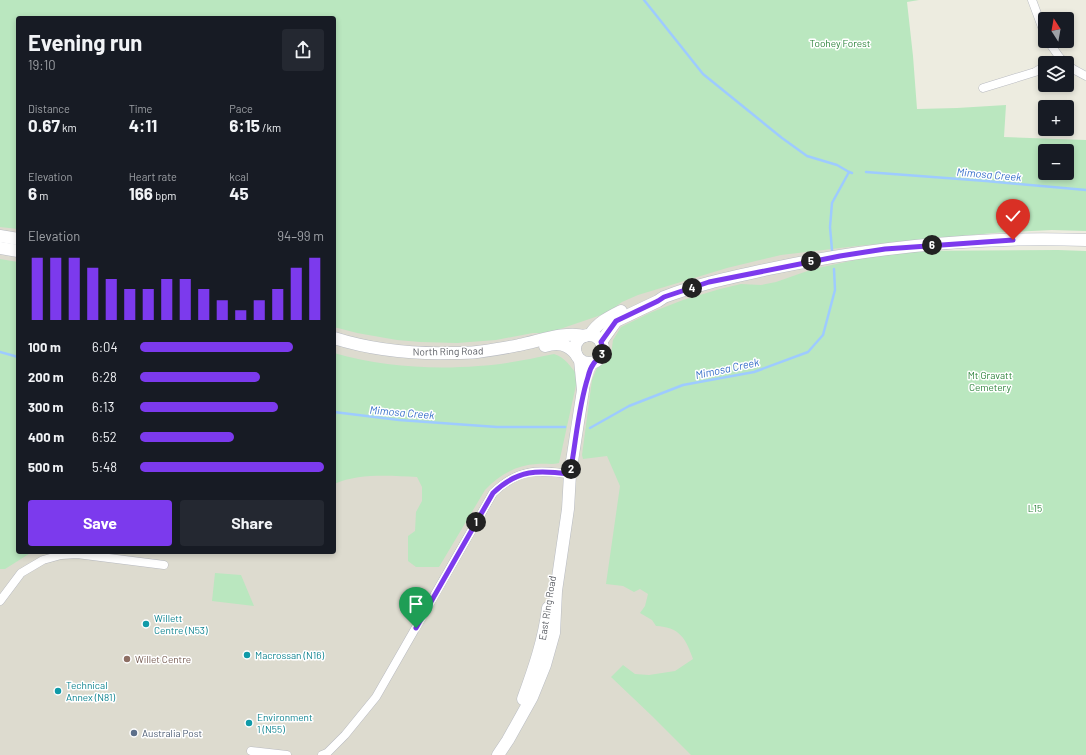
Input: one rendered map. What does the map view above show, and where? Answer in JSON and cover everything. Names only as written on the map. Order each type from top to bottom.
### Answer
[{"type":"street","points":[[1032,0],[1038,16]]},
{"type":"street","points":[[1053,48],[1059,56]]},
{"type":"street","points":[[983,88],[1038,70]]},
{"type":"street","points":[[1074,70],[1086,76]]},
{"type":"street","points":[[0,236],[16,240]]},
{"type":"street","points":[[601,342],[616,321],[664,297],[716,280],[792,264],[885,249],[1038,239],[1086,240]]},
{"type":"street","points":[[0,248],[16,251]]},
{"type":"street","points":[[583,390],[576,349],[578,341],[588,336],[598,325],[611,316],[656,297],[664,297]]},
{"type":"street","name":"North Ring Road","points":[[336,338],[379,349],[416,353],[443,353],[475,352],[566,335],[578,334],[588,336]]},
{"type":"street","points":[[322,755],[327,753],[345,735],[376,697],[493,493],[502,484],[523,473],[536,471],[570,474],[583,390],[591,369],[602,355],[603,346],[601,342],[598,338],[588,336]]},
{"type":"street","name":"North Ring Road","points":[[336,343],[376,353],[415,357],[460,358],[499,355],[558,344],[566,346],[578,357]]},
{"type":"street","points":[[578,357],[588,363],[595,362]]},
{"type":"street","name":"East Ring Road","points":[[498,755],[532,697],[550,650],[554,633],[556,591],[570,491],[570,474]]},
{"type":"street","name":"East Ring Road","points":[[489,755],[522,700],[540,651],[545,630],[565,493],[570,474]]},
{"type":"street","points":[[0,601],[21,573],[43,560],[61,555],[77,554],[164,565]]},
{"type":"street","points":[[251,751],[287,755]]},
{"type":"shaded area","points":[[336,73],[889,228],[906,755],[0,755],[0,88],[16,87],[16,554],[336,554]]},
{"type":"green space","name":"Toohey Forest","points":[[0,0],[919,0],[907,2],[917,109],[1006,105],[1004,137],[1086,140],[1086,231],[1052,230],[994,233],[781,255],[727,268],[638,295],[622,302],[607,313],[548,333],[533,333],[496,340],[457,343],[397,340],[357,333],[336,328],[336,16],[16,16],[16,229],[0,227]]},
{"type":"green space","points":[[897,251],[1086,251],[1086,755],[691,755],[611,677],[623,665],[635,674],[649,675],[675,671],[693,659],[685,640],[681,635],[671,629],[656,626],[652,620],[640,613],[645,606],[648,594],[640,589],[634,592],[623,586],[606,584],[620,486],[607,456],[583,459],[582,455],[592,380],[597,368],[606,362],[611,355],[613,340],[621,327],[652,312],[683,300],[720,289],[741,284],[761,285],[776,282],[813,269]]},
{"type":"green space","points":[[0,259],[16,262],[16,554],[29,554],[5,569],[0,569]]},
{"type":"green space","points":[[336,353],[387,364],[423,367],[487,365],[516,362],[554,354],[558,355],[568,363],[578,376],[559,463],[522,466],[502,475],[496,480],[485,490],[439,567],[416,567],[408,561],[408,536],[415,531],[416,512],[422,501],[422,487],[417,477],[386,476],[344,480],[336,483]]},
{"type":"green space","points":[[215,573],[241,575],[254,606],[212,601]]},
{"type":"waterway","points":[[644,0],[703,74],[782,138],[807,156],[837,165],[849,172]]},
{"type":"waterway","name":"Mimosa Creek","points":[[832,250],[830,227],[832,203],[849,172],[852,173]]},
{"type":"waterway","name":"Mimosa Creek","points":[[866,172],[1086,190]]},
{"type":"waterway","name":"Mimosa Creek","points":[[590,428],[629,406],[683,385],[754,372],[808,352],[823,335],[835,290],[834,269]]},
{"type":"waterway","name":"Mimosa Creek","points":[[0,352],[16,356]]},
{"type":"waterway","name":"Mimosa Creek","points":[[336,412],[399,420],[497,427],[565,427]]},
{"type":"place","name":"Willett Centre (N53)","points":[[146,624]]},
{"type":"place","name":"Macrossan (N16)","points":[[247,655]]},
{"type":"place","name":"Willet Centre","points":[[127,659]]},
{"type":"place","name":"Technical Annex (N81)","points":[[58,691]]},
{"type":"place","name":"Environment 1 (N55)","points":[[249,723]]},
{"type":"place","name":"Australia Post","points":[[134,733]]},
{"type":"route","points":[[416,628],[493,493],[502,484],[523,473],[536,471],[570,474],[583,390],[591,369],[602,355],[603,346],[601,342],[616,321],[664,297],[709,282],[792,264],[885,249],[1013,240]]},
{"type":"park label","name":"Mt Gravatt Cemetery","points":[[990,380]]},
{"type":"park label","name":"L15","points":[[1035,508]]}]
